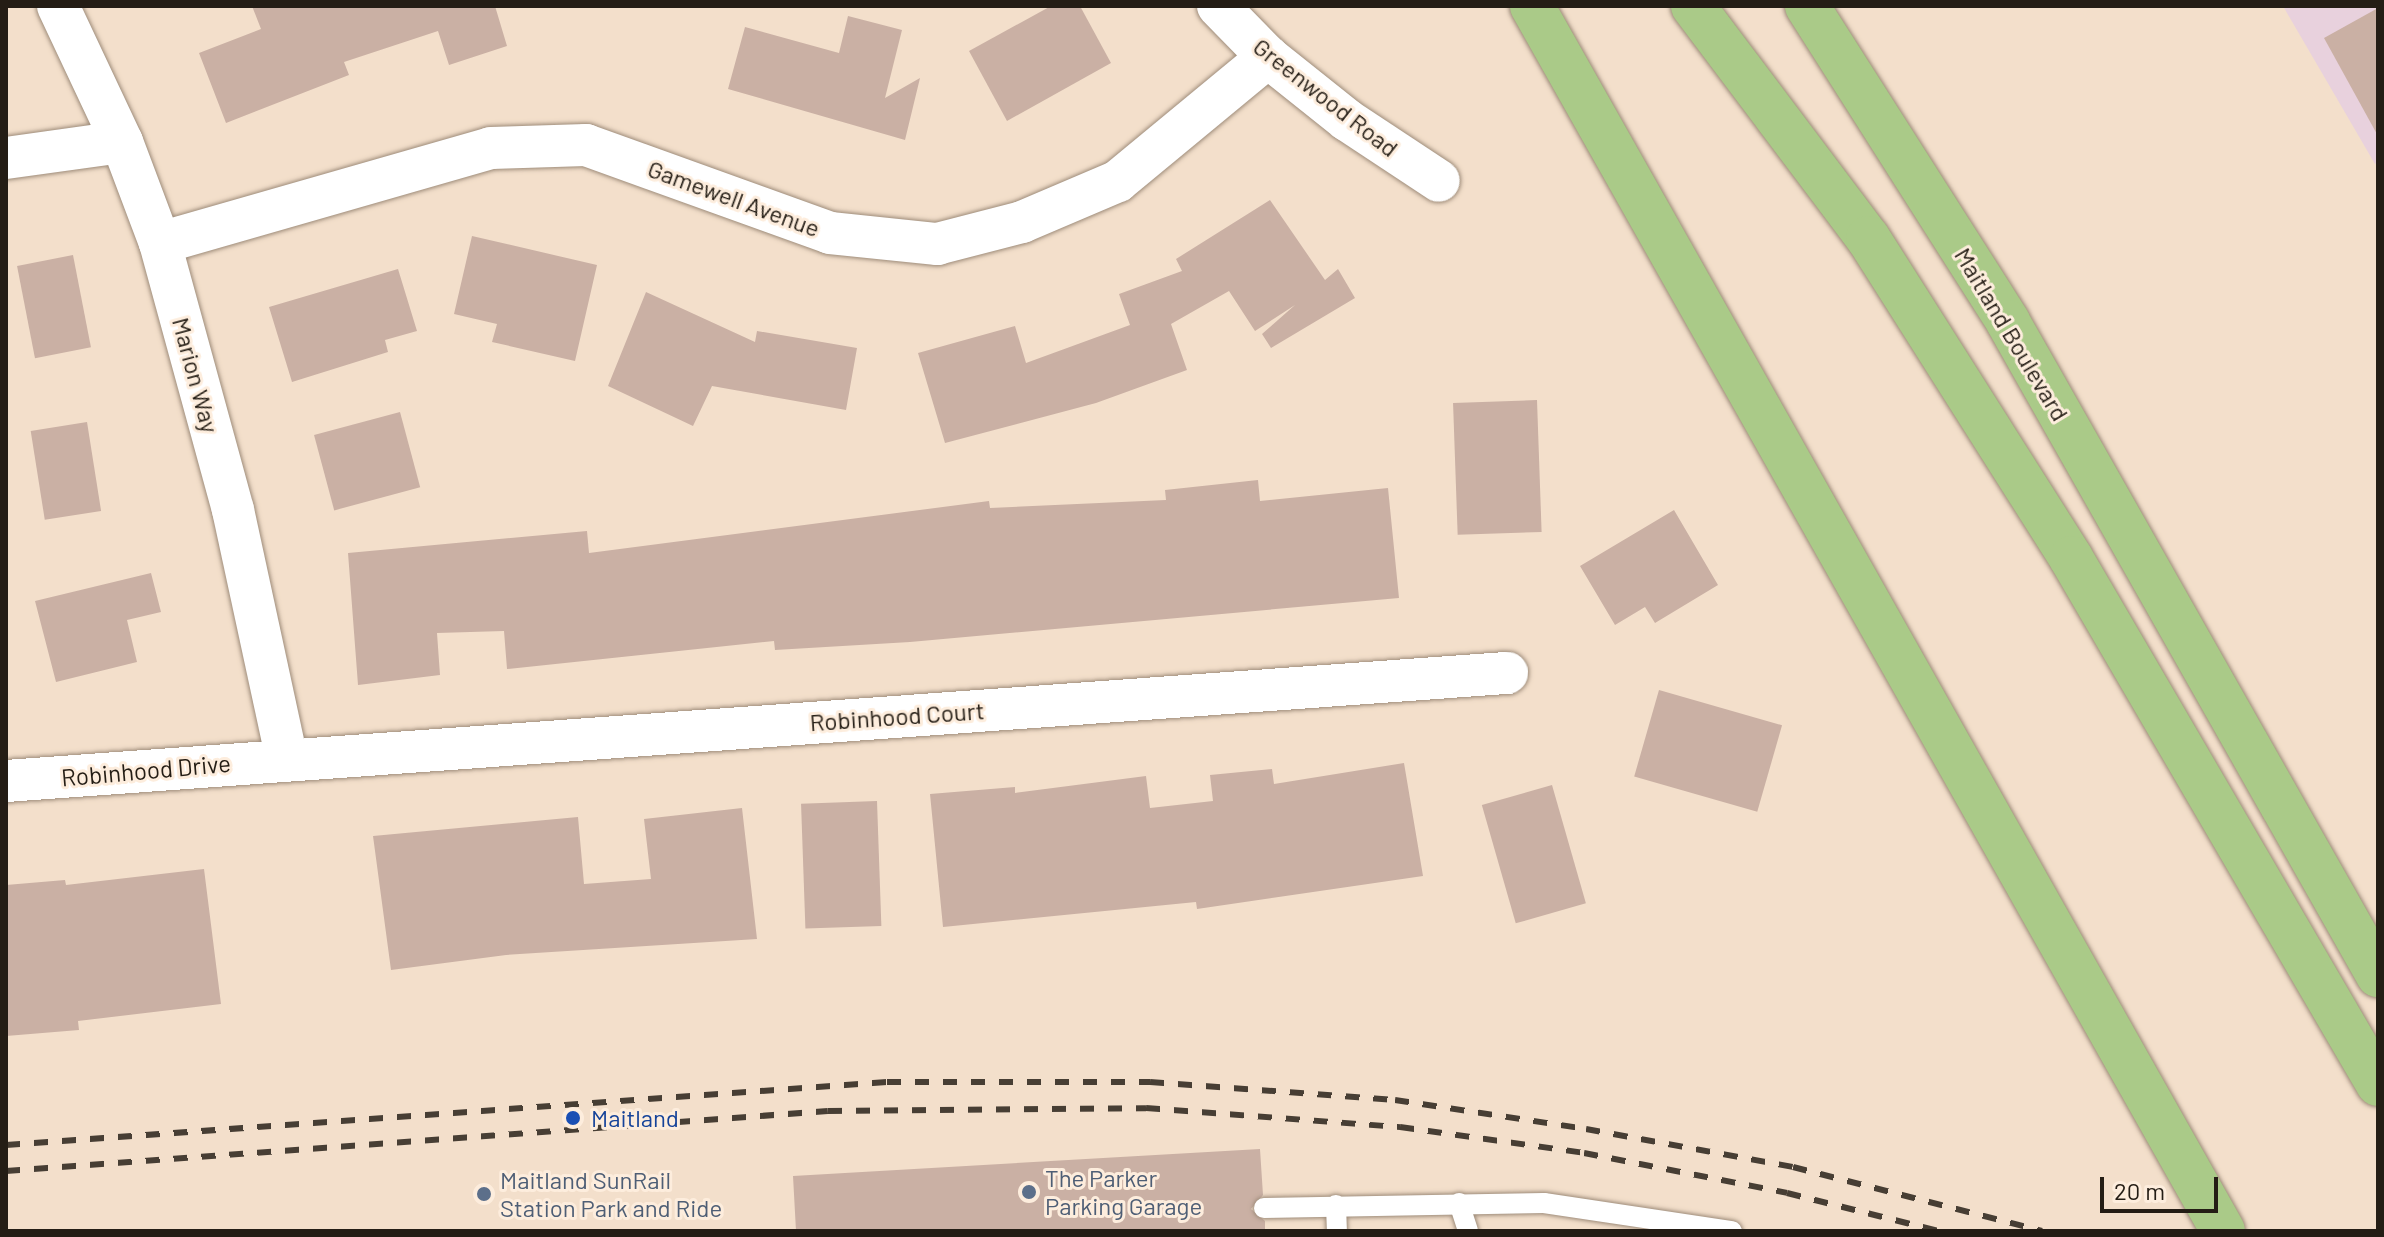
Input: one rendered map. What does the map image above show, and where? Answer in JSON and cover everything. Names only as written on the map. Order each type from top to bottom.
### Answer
[{"type":"main road","points":[[1532,6],[2223,1231]]},
{"type":"main road","points":[[1693,6],[1868,238],[2054,531],[2378,1084]]},
{"type":"main road","name":"Maitland Boulevard","points":[[1807,6],[2008,322],[2205,670]]},
{"type":"main road","points":[[2205,670],[2300,796],[2378,921]]},
{"type":"main road","points":[[2205,670],[2378,975]]},
{"type":"street","name":"Marion Way","points":[[58,6],[122,142],[160,243],[233,510],[287,760]]},
{"type":"street","name":"Greenwood Road","points":[[1218,6],[1268,57],[1439,181]]},
{"type":"street","name":"Gamewell Avenue","points":[[160,243],[491,148],[586,145],[830,233],[937,244],[1022,222],[1118,181],[1268,57]]},
{"type":"street","points":[[6,158],[122,142]]},
{"type":"street","name":"Robinhood Court","points":[[287,760],[1507,673]]},
{"type":"street","name":"Robinhood Drive","points":[[6,781],[287,760]]},
{"type":"lane","points":[[1459,1203],[1468,1231]]},
{"type":"lane","points":[[1264,1208],[1544,1203],[1732,1231]]},
{"type":"lane","points":[[1336,1205],[1337,1231]]},
{"type":"shaded area","points":[[2283,6],[2378,6],[2378,162],[2375,164]]},
{"type":"building","points":[[252,6],[495,6],[507,46],[449,65],[438,31],[344,62],[349,75],[226,123],[199,53],[261,29]]},
{"type":"building","points":[[1051,6],[1080,6],[1111,63],[1007,121],[969,51]]},
{"type":"building","points":[[2378,8],[2378,136],[2324,38]]},
{"type":"building","points":[[848,16],[902,30],[885,98],[920,78],[905,140],[728,89],[745,27],[839,53]]},
{"type":"building","points":[[1270,200],[1325,280],[1338,269],[1355,298],[1271,348],[1262,334],[1295,305],[1255,331],[1229,291],[1171,324],[1187,370],[1096,403],[945,443],[918,353],[1015,326],[1026,363],[1130,325],[1119,294],[1182,271],[1176,259]]},
{"type":"building","points":[[472,236],[597,265],[575,361],[492,342],[497,324],[454,314]]},
{"type":"building","points":[[73,255],[91,347],[35,358],[17,266]]},
{"type":"building","points":[[398,269],[417,331],[385,340],[388,352],[292,382],[269,307]]},
{"type":"building","points":[[646,292],[755,342],[757,331],[857,348],[846,410],[712,386],[693,426],[608,386]]},
{"type":"building","points":[[1537,400],[1542,532],[1458,535],[1453,403]]},
{"type":"building","points":[[400,412],[420,487],[334,510],[314,435]]},
{"type":"building","points":[[87,422],[101,511],[45,520],[31,431]]},
{"type":"building","points":[[1258,480],[1260,501],[1388,488],[1399,598],[910,642],[775,650],[774,641],[507,669],[504,631],[437,633],[440,675],[358,685],[348,553],[587,531],[589,553],[989,501],[990,508],[1166,500],[1165,490]]},
{"type":"building","points":[[1674,510],[1718,585],[1655,623],[1645,607],[1615,625],[1580,566]]},
{"type":"building","points":[[151,573],[161,612],[127,620],[137,662],[56,682],[35,601]]},
{"type":"building","points":[[1659,690],[1782,725],[1757,812],[1634,777]]},
{"type":"building","points":[[1404,763],[1423,876],[1197,909],[1196,902],[943,927],[930,794],[1015,787],[1015,793],[1146,776],[1150,808],[1213,801],[1210,775],[1272,769],[1274,784]]},
{"type":"building","points":[[1552,785],[1586,903],[1516,923],[1482,805]]},
{"type":"building","points":[[877,801],[881,926],[805,929],[801,804]]},
{"type":"building","points":[[742,808],[757,939],[506,955],[391,970],[373,836],[578,817],[584,884],[651,879],[644,819]]},
{"type":"building","points":[[204,869],[221,1004],[78,1021],[79,1030],[6,1036],[6,885],[65,880],[66,885]]},
{"type":"building","name":"The Parker Parking Garage","points":[[1260,1149],[1263,1195],[1251,1209],[1265,1221],[1265,1231],[796,1231],[793,1176]]},
{"type":"railway","points":[[6,1145],[887,1082],[1150,1082],[1395,1100],[1586,1129],[1793,1167],[2042,1231]]},
{"type":"railway","points":[[6,1171],[828,1111],[1146,1108],[1400,1127],[1584,1153],[1787,1193],[1938,1231]]},
{"type":"place","name":"Maitland","points":[[573,1118]]},
{"type":"place","name":"The Parker Parking Garage","points":[[1029,1192]]},
{"type":"place","name":"Maitland SunRail Station Park and Ride","points":[[484,1194]]}]
